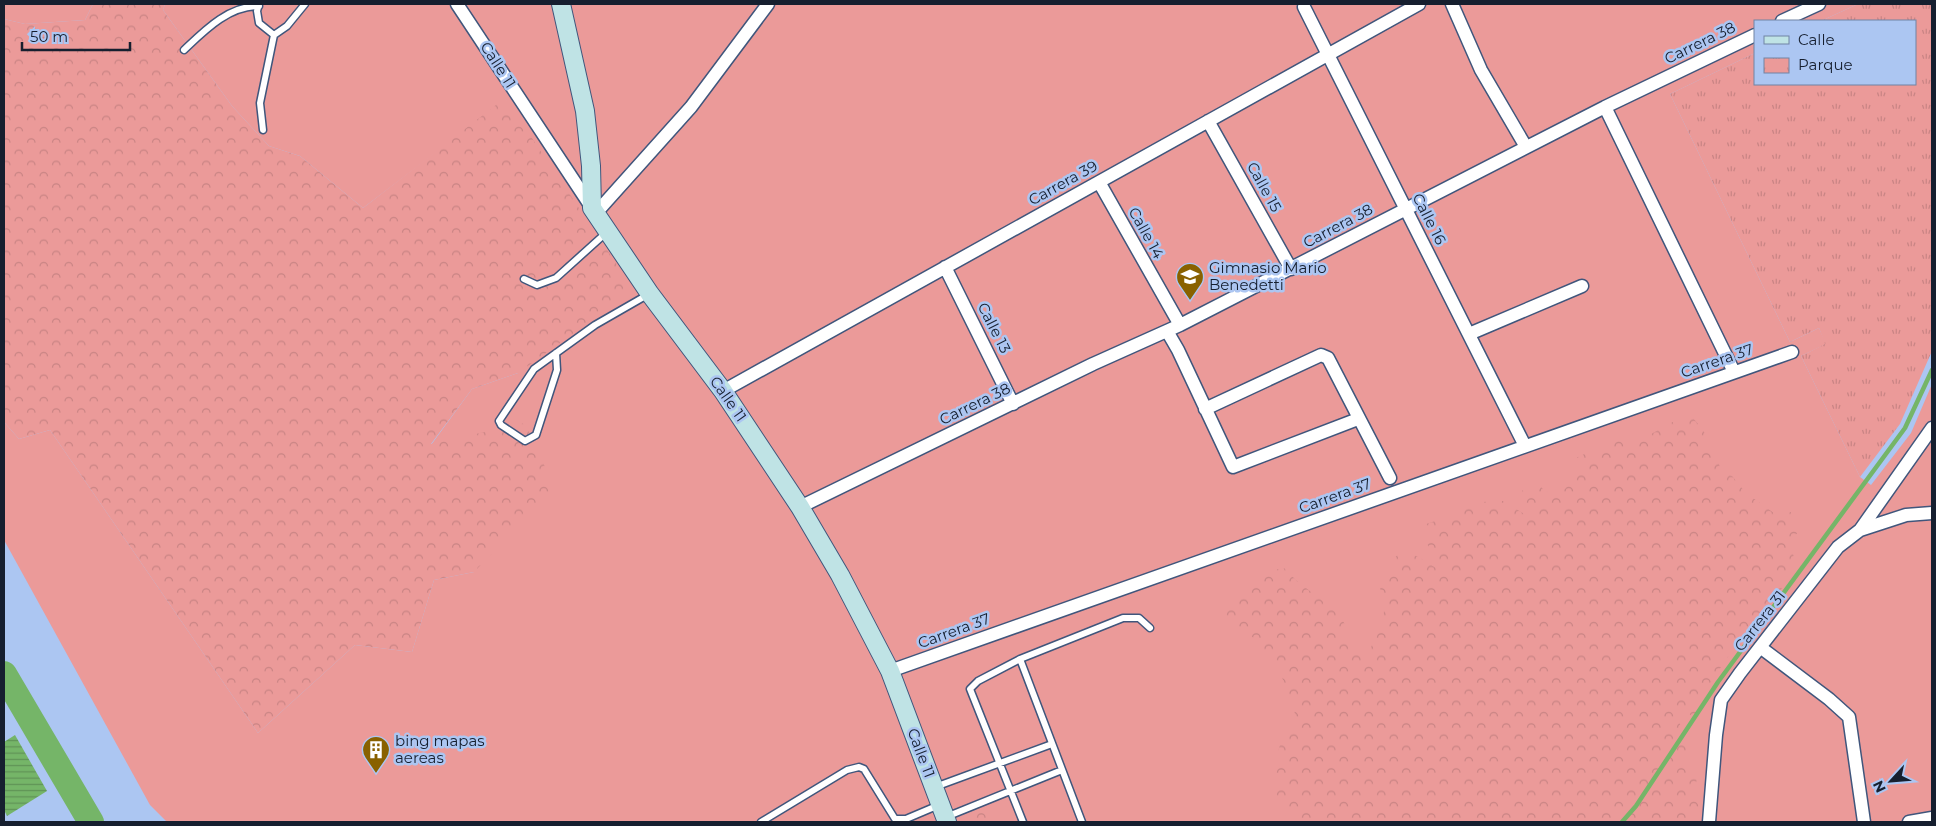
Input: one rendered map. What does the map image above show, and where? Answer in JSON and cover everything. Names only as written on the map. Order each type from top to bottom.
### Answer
[{"type":"main road","points":[[561,4],[585,111],[594,211]]},
{"type":"main road","name":"Calle 11","points":[[594,211],[650,294],[723,390],[800,507],[840,575],[890,672],[944,815]]},
{"type":"street","name":"Calle 11","points":[[457,4],[594,211]]},
{"type":"street","points":[[594,211],[691,107],[768,4]]},
{"type":"street","name":"Carrera 39","points":[[723,390],[1419,4]]},
{"type":"street","points":[[1452,4],[1481,70],[1526,147]]},
{"type":"street","points":[[1784,20],[1819,4]]},
{"type":"street","name":"Calle 16","points":[[1304,7],[1525,446]]},
{"type":"street","name":"Carrera 38","points":[[800,507],[1180,326],[1605,107],[1754,35]]},
{"type":"street","points":[[1605,107],[1734,372]]},
{"type":"street","name":"Calle 15","points":[[1208,121],[1291,269]]},
{"type":"street","name":"Calle 14","points":[[1099,182],[1180,326]]},
{"type":"street","name":"Calle 13","points":[[945,267],[1013,404]]},
{"type":"street","points":[[1469,334],[1582,286]]},
{"type":"street","points":[[1167,331],[1234,467],[1358,419]]},
{"type":"street","name":"Carrera 37","points":[[890,672],[1792,352]]},
{"type":"street","points":[[1205,409],[1321,355],[1328,358],[1390,478]]},
{"type":"street","points":[[1860,530],[1932,428]]},
{"type":"street","name":"Carrera 31","points":[[1709,822],[1716,735],[1721,700],[1838,547],[1860,530],[1906,515],[1932,513]]},
{"type":"street","points":[[1760,647],[1829,699],[1849,717],[1864,822]]},
{"type":"street","points":[[1909,822],[1932,818]]},
{"type":"lane","points":[[264,130],[260,103],[274,35],[287,26],[305,4]]},
{"type":"lane","points":[[184,50],[212,24],[246,6],[259,5],[259,23],[274,35]]},
{"type":"lane","points":[[524,279],[537,285],[556,278],[608,231]]},
{"type":"lane","points":[[556,353],[557,370],[536,435],[529,440],[525,440],[501,426],[499,420],[534,369],[556,353],[595,325],[650,294]]},
{"type":"lane","points":[[1023,822],[970,689],[978,680],[1020,659],[1123,618],[1139,618],[1150,628]]},
{"type":"lane","points":[[1020,659],[1082,822]]},
{"type":"lane","points":[[934,788],[1052,744]]},
{"type":"lane","points":[[761,822],[847,770],[859,767],[864,769],[895,819],[944,815],[1062,770]]},
{"type":"green space","points":[[4,4],[93,4],[85,20],[25,24],[4,19]]},
{"type":"green space","points":[[93,4],[165,4],[163,10],[232,106],[269,146],[300,156],[363,208],[505,98],[634,290],[518,373],[472,389],[431,444],[525,423],[555,489],[474,572],[434,580],[412,652],[355,645],[258,733],[50,430],[19,439],[4,422],[4,19],[25,24],[85,20]]},
{"type":"green space","points":[[165,4],[1858,4],[1823,20],[1754,20],[1754,53],[1670,94],[1790,342],[1819,328],[1826,344],[1801,356],[1860,477],[1871,485],[1911,433],[1932,384],[1932,822],[167,822],[150,805],[4,540],[4,422],[19,439],[50,430],[258,733],[355,645],[412,652],[434,580],[474,572],[431,445],[472,389],[518,373],[506,99],[363,208],[300,156],[269,146],[232,106],[163,10]]},
{"type":"green space","points":[[1858,4],[1932,4],[1932,351],[1900,424],[1860,477],[1801,356],[1825,344],[1819,328],[1790,342],[1670,94],[1754,53],[1754,85],[1916,85],[1916,20],[1823,20]]},
{"type":"green space","points":[[1693,418],[1711,443],[1721,472],[1732,476],[1746,493],[1778,516],[1791,512],[1802,528],[1789,542],[1798,569],[1744,633],[1702,695],[1700,724],[1681,706],[1670,706],[1688,739],[1687,758],[1697,779],[1693,794],[1704,813],[1703,822],[1289,822],[1276,793],[1274,772],[1281,742],[1295,714],[1292,703],[1277,669],[1255,639],[1244,629],[1222,619],[1226,601],[1253,579],[1269,571],[1284,568],[1341,618],[1357,654],[1369,653],[1384,612],[1380,587],[1389,562],[1399,554],[1417,556],[1436,568],[1438,561],[1425,541],[1423,525],[1450,516],[1468,505],[1489,501],[1503,501],[1526,515],[1520,495],[1530,478],[1547,492],[1565,489],[1576,474],[1576,458],[1610,442],[1644,438],[1678,419]]},
{"type":"green space","points":[[974,813],[990,813],[995,822],[959,822],[960,818]]},
{"type":"shaded area","points":[[15,735],[47,791],[7,816],[4,810],[4,742]]},
{"type":"waterway","points":[[1622,822],[1636,806],[1718,682],[1905,428],[1932,370]]},
{"type":"waterway","points":[[4,674],[91,822]]},
{"type":"place","name":"Gimnasio Mario Benedetti","points":[[1190,301]]},
{"type":"place","name":"bing mapas aereas","points":[[376,774]]}]
